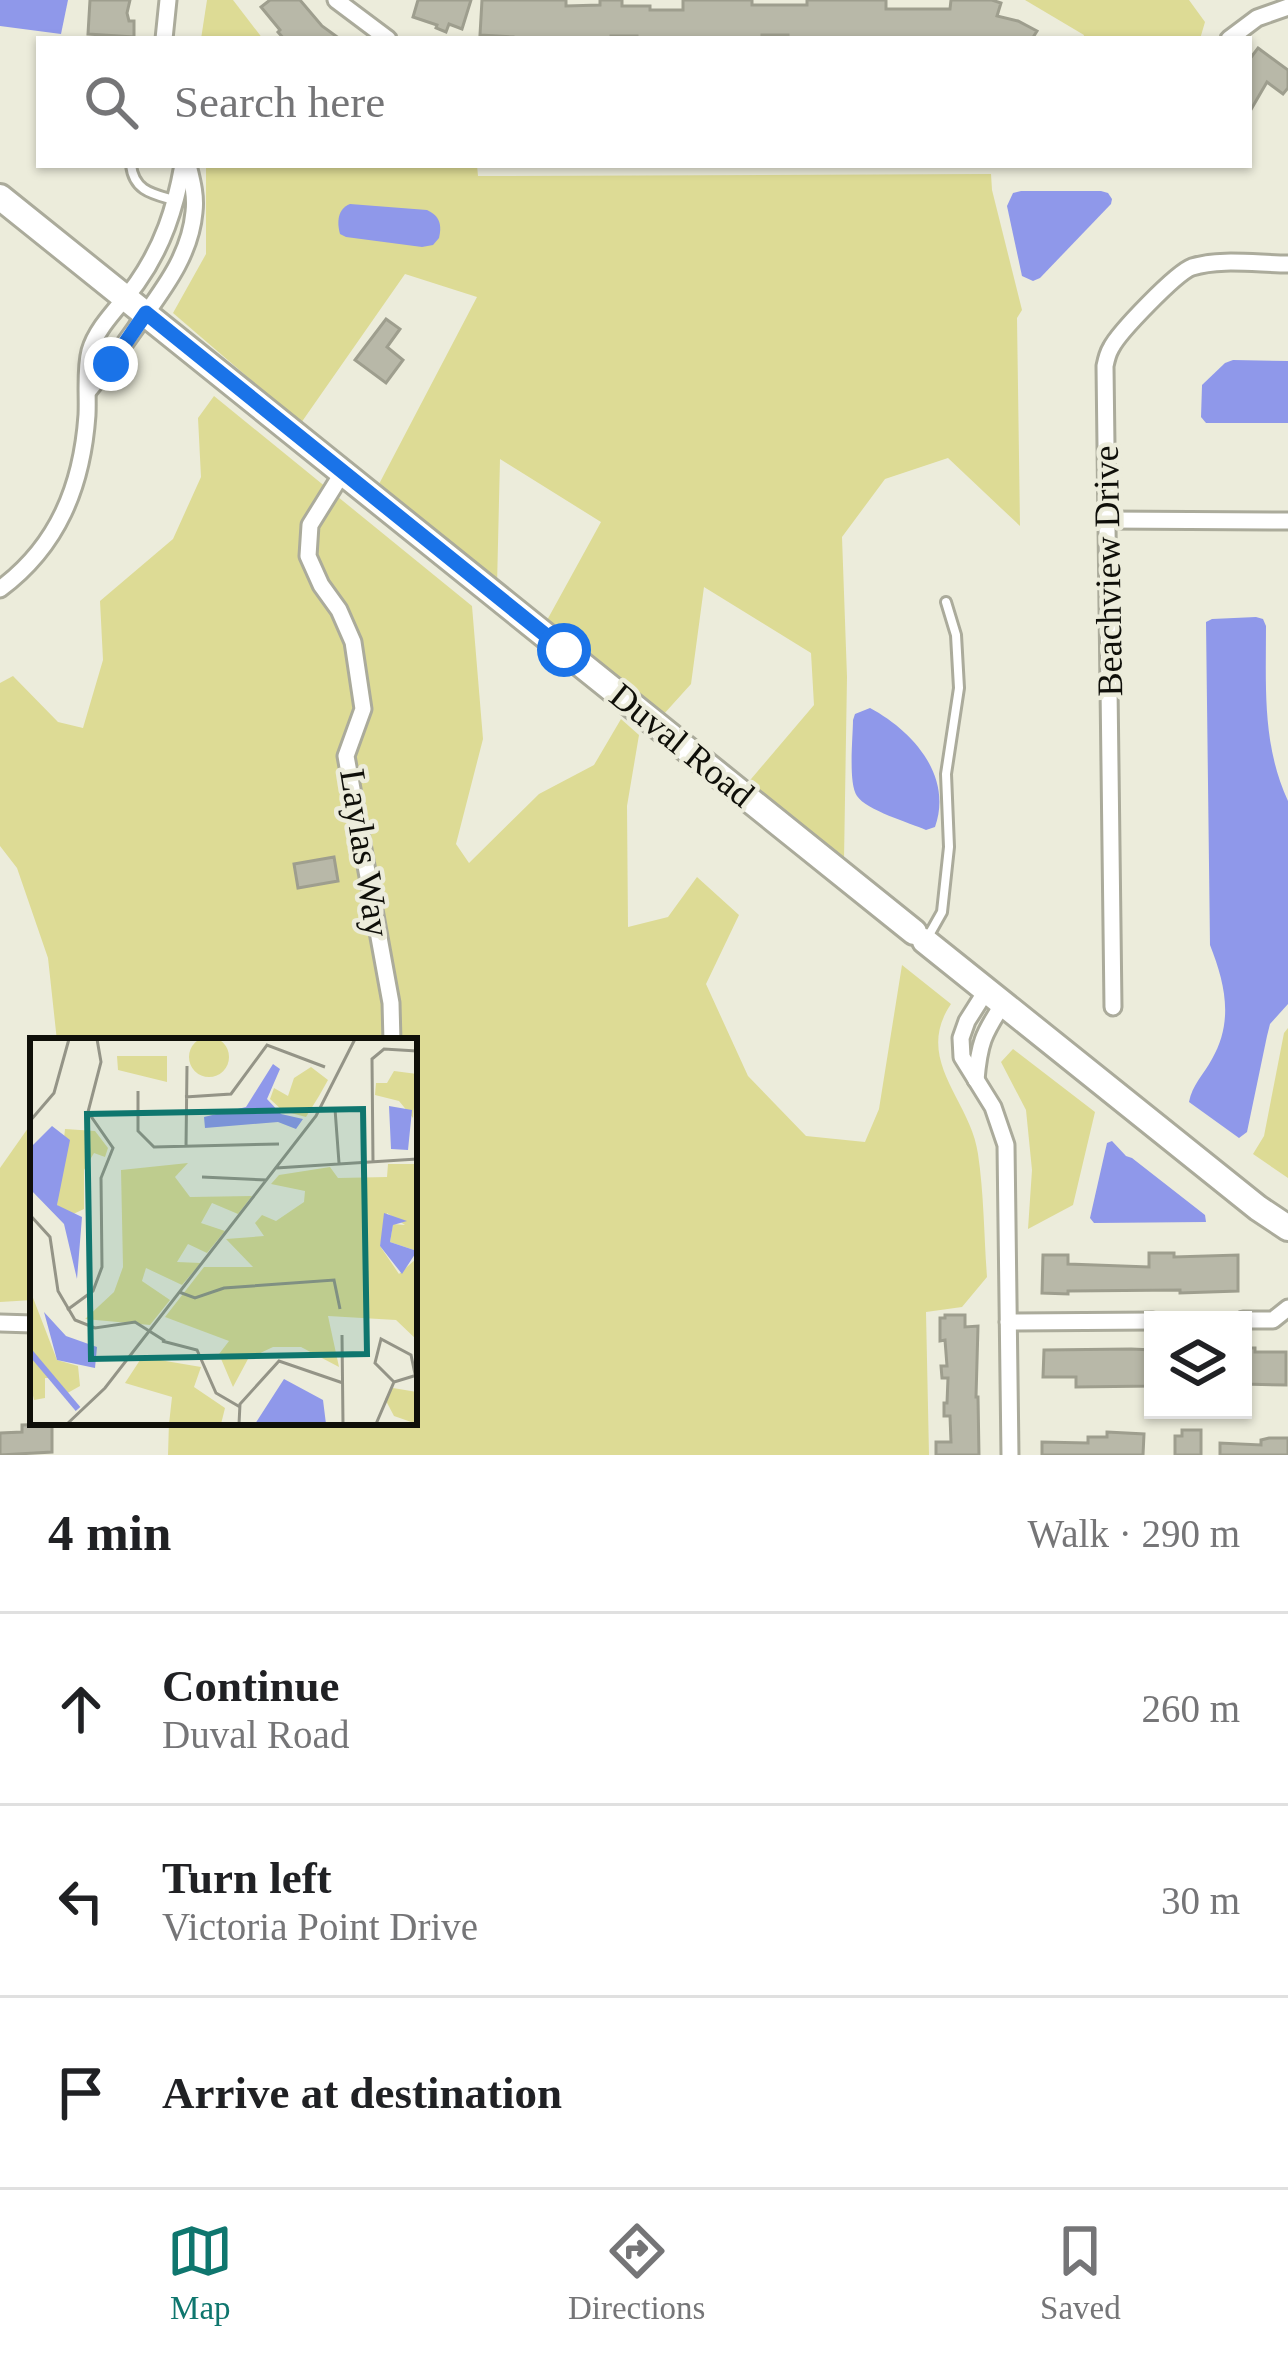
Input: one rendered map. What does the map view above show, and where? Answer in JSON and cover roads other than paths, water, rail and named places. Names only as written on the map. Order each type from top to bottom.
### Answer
[{"type":"main road","name":"Duval Road","points":[[0,197],[1288,1228]]},
{"type":"street","points":[[164,36],[168,0]]},
{"type":"street","points":[[336,0],[384,36]]},
{"type":"street","points":[[1232,36],[1257,18],[1288,7]]},
{"type":"street","points":[[88,390],[111,364],[168,228],[185,168]]},
{"type":"street","points":[[0,589],[37,558],[61,522],[80,472],[89,352],[97,337],[174,274],[190,234],[195,195],[187,168]]},
{"type":"street","name":"Beachview Drive","points":[[1113,1007],[1105,366],[1119,335],[1179,274],[1213,264],[1288,264]]},
{"type":"street","name":"Laylas Way","points":[[343,472],[310,525],[308,556],[353,642],[363,709],[346,756],[392,1003],[392,1038]]},
{"type":"street","points":[[1107,520],[1288,521]]},
{"type":"street","points":[[995,997],[967,1021],[961,1038],[962,1057],[993,1106],[1006,1145],[1010,1455]]},
{"type":"street","points":[[1252,1320],[1274,1320],[1288,1308]]},
{"type":"street","points":[[1008,1322],[1144,1321]]},
{"type":"lane","points":[[131,168],[141,189],[177,200]]},
{"type":"lane","points":[[920,937],[942,912],[949,847],[946,774],[959,700],[956,635],[946,602]]},
{"type":"water","points":[[0,0],[68,0],[61,34],[0,26]]},
{"type":"water","points":[[1101,191],[1112,199],[1033,281],[1022,276],[1007,206],[1013,193]]},
{"type":"water","points":[[350,204],[427,210],[439,221],[439,238],[422,247],[346,237],[340,234],[338,221]]},
{"type":"water","points":[[1233,360],[1288,361],[1288,423],[1206,423],[1201,417],[1202,385]]},
{"type":"water","points":[[1256,617],[1266,626],[1270,737],[1288,801],[1288,1004],[1270,1024],[1247,1132],[1239,1138],[1189,1102],[1219,1045],[1225,1016],[1223,988],[1210,945],[1206,622]]},
{"type":"water","points":[[870,708],[914,742],[934,773],[939,808],[935,827],[926,830],[900,820],[857,796],[852,771],[853,720],[855,714]]},
{"type":"water","points":[[1112,1141],[1205,1215],[1206,1222],[1094,1223],[1090,1218],[1107,1143]]}]
